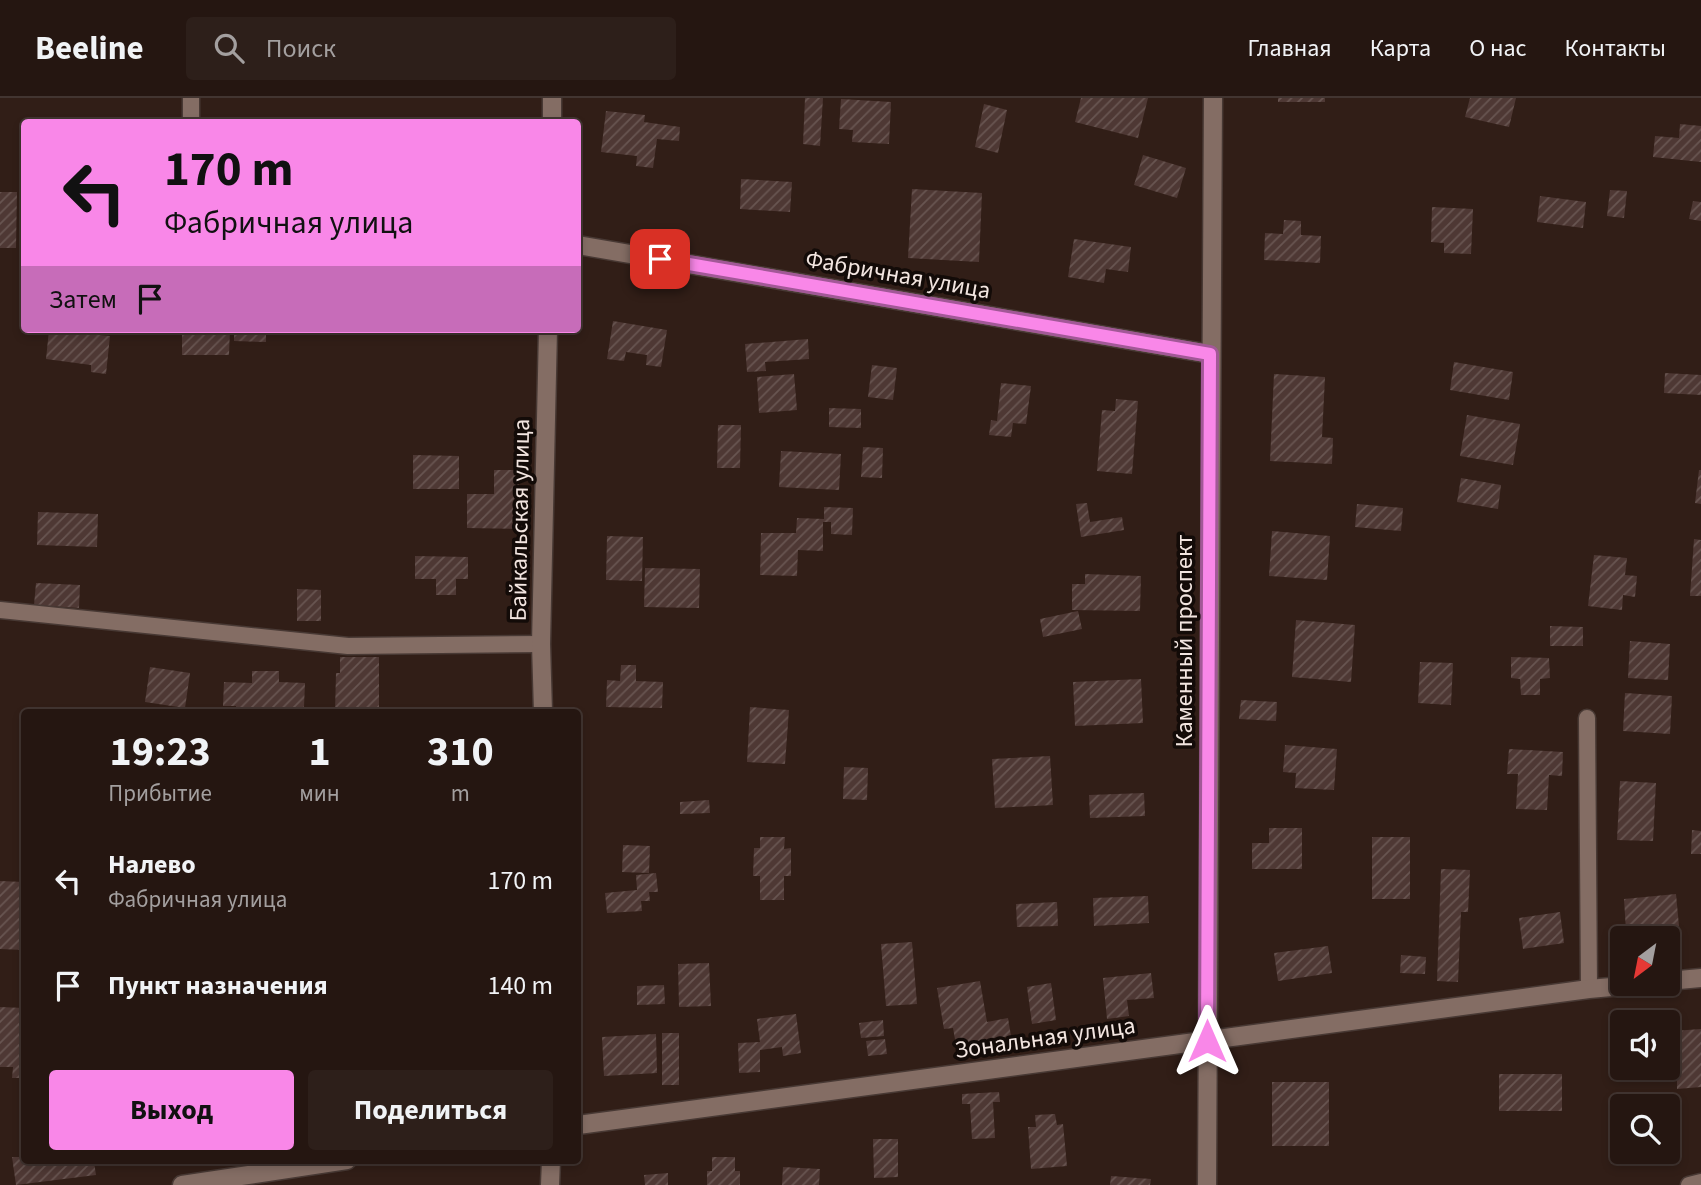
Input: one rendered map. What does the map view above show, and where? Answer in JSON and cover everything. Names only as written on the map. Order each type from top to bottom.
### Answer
[{"type":"street","points":[[552,98],[552,119]]},
{"type":"street","name":"Каменный проспект","points":[[1207,1185],[1213,98]]},
{"type":"street","name":"Фабричная улица","points":[[581,246],[1210,354]]},
{"type":"street","name":"Байкальская улица","points":[[543,709],[541,644],[548,333]]},
{"type":"street","points":[[1680,980],[1701,978]]},
{"type":"street","name":"Зональная улица","points":[[581,1125],[1610,987]]},
{"type":"street","points":[[182,1185],[321,1164]]},
{"type":"street","points":[[551,1164],[551,1185]]},
{"type":"lane","points":[[191,98],[191,119]]},
{"type":"lane","points":[[0,610],[348,646],[541,644]]},
{"type":"lane","points":[[1587,718],[1589,989]]},
{"type":"lane","points":[[1689,1185],[1701,1182]]},
{"type":"building","points":[[805,98],[823,98],[820,146],[803,144]]},
{"type":"building","points":[[1081,98],[1148,98],[1138,138],[1075,122]]},
{"type":"building","points":[[1278,98],[1325,98],[1325,102],[1278,102]]},
{"type":"building","points":[[1470,98],[1516,98],[1509,127],[1465,117]]},
{"type":"building","points":[[841,99],[891,102],[889,144],[852,142],[853,130],[839,129]]},
{"type":"building","points":[[984,104],[1007,110],[998,153],[975,147]]},
{"type":"building","points":[[606,111],[645,115],[644,122],[680,127],[679,141],[657,139],[653,168],[636,166],[637,156],[601,152]]},
{"type":"building","points":[[1680,124],[1701,126],[1701,162],[1653,157],[1655,136],[1679,138]]},
{"type":"building","points":[[1143,155],[1186,168],[1177,198],[1134,185]]},
{"type":"building","points":[[741,179],[792,182],[790,212],[740,209]]},
{"type":"building","points":[[912,189],[982,193],[979,262],[908,258]]},
{"type":"building","points":[[1610,190],[1627,191],[1624,218],[1607,216]]},
{"type":"building","points":[[0,192],[17,192],[16,248],[0,248]]},
{"type":"building","points":[[1540,196],[1586,202],[1583,228],[1537,222]]},
{"type":"building","points":[[1693,201],[1701,202],[1701,221],[1689,219]]},
{"type":"building","points":[[1432,207],[1473,209],[1471,254],[1444,253],[1444,243],[1431,242]]},
{"type":"building","points":[[1284,220],[1301,221],[1301,235],[1321,236],[1320,263],[1264,260],[1265,233],[1283,234]]},
{"type":"building","points":[[1074,239],[1131,247],[1128,272],[1106,269],[1104,283],[1068,277]]},
{"type":"building","points":[[613,321],[667,330],[661,367],[646,365],[647,355],[626,352],[624,361],[607,359]]},
{"type":"building","points":[[49,333],[110,336],[106,374],[91,372],[91,365],[46,359]]},
{"type":"building","points":[[182,333],[230,333],[229,355],[182,355]]},
{"type":"building","points":[[234,333],[266,333],[266,342],[234,341]]},
{"type":"building","points":[[808,339],[809,359],[765,362],[766,371],[747,372],[745,344]]},
{"type":"building","points":[[1454,362],[1513,372],[1509,400],[1450,390]]},
{"type":"building","points":[[872,365],[897,368],[893,400],[868,397]]},
{"type":"building","points":[[1665,373],[1701,375],[1701,395],[1664,393]]},
{"type":"building","points":[[794,374],[797,410],[759,413],[757,377]]},
{"type":"building","points":[[1274,374],[1325,377],[1322,437],[1333,438],[1332,464],[1270,461]]},
{"type":"building","points":[[1001,383],[1031,386],[1026,424],[1013,423],[1011,437],[989,435],[991,420],[997,421]]},
{"type":"building","points":[[1116,399],[1138,401],[1132,474],[1097,471],[1102,410],[1115,411]]},
{"type":"building","points":[[829,408],[861,409],[861,428],[829,427]]},
{"type":"building","points":[[1467,415],[1520,424],[1513,465],[1460,456]]},
{"type":"building","points":[[718,425],[741,425],[740,468],[717,468]]},
{"type":"building","points":[[863,447],[883,448],[882,478],[861,477]]},
{"type":"building","points":[[781,451],[841,454],[839,490],[779,487]]},
{"type":"building","points":[[413,455],[459,456],[459,489],[413,489]]},
{"type":"building","points":[[494,470],[519,470],[519,529],[467,528],[467,494],[494,494]]},
{"type":"building","points":[[1701,470],[1701,504],[1695,503]]},
{"type":"building","points":[[1461,478],[1501,485],[1498,509],[1457,502]]},
{"type":"building","points":[[1087,503],[1090,522],[1122,517],[1124,530],[1081,537],[1076,504]]},
{"type":"building","points":[[1357,504],[1403,508],[1401,531],[1355,527]]},
{"type":"building","points":[[824,507],[853,508],[852,535],[831,534],[831,522],[823,522],[823,551],[798,550],[797,576],[760,575],[761,533],[796,533],[797,518],[824,519]]},
{"type":"building","points":[[38,512],[98,514],[97,547],[37,545]]},
{"type":"building","points":[[1272,531],[1330,536],[1327,580],[1269,576]]},
{"type":"building","points":[[607,536],[643,537],[642,581],[606,580]]},
{"type":"building","points":[[1694,539],[1701,540],[1701,596],[1690,596]]},
{"type":"building","points":[[1594,555],[1627,558],[1625,575],[1637,576],[1635,597],[1623,595],[1622,610],[1588,606]]},
{"type":"building","points":[[415,556],[468,557],[468,579],[456,579],[456,595],[436,595],[436,579],[415,579]]},
{"type":"building","points":[[645,568],[700,569],[699,608],[644,607]]},
{"type":"building","points":[[1085,574],[1141,576],[1140,611],[1072,610],[1072,584],[1085,584]]},
{"type":"building","points":[[36,583],[80,585],[79,608],[34,605]]},
{"type":"building","points":[[297,589],[321,590],[321,621],[297,621]]},
{"type":"building","points":[[1078,611],[1082,629],[1043,637],[1040,619]]},
{"type":"building","points":[[1296,620],[1355,625],[1351,682],[1292,677]]},
{"type":"building","points":[[1550,626],[1583,627],[1583,646],[1550,646]]},
{"type":"building","points":[[1630,641],[1670,644],[1668,680],[1628,678]]},
{"type":"building","points":[[340,657],[379,657],[379,709],[335,709],[336,673],[340,673]]},
{"type":"building","points":[[1511,657],[1549,658],[1550,678],[1540,679],[1540,695],[1521,695],[1520,679],[1511,678]]},
{"type":"building","points":[[1420,662],[1453,663],[1451,705],[1418,703]]},
{"type":"building","points":[[621,665],[636,665],[636,681],[663,682],[662,708],[606,707],[607,680],[620,681]]},
{"type":"building","points":[[150,667],[190,673],[185,708],[145,702]]},
{"type":"building","points":[[252,671],[279,671],[279,682],[305,683],[304,707],[236,709],[236,706],[223,706],[224,682],[252,683]]},
{"type":"building","points":[[1141,679],[1143,723],[1075,726],[1073,682]]},
{"type":"building","points":[[1625,693],[1672,696],[1670,734],[1623,731]]},
{"type":"building","points":[[1241,700],[1277,702],[1276,721],[1239,719]]},
{"type":"building","points":[[750,707],[789,710],[785,764],[747,762]]},
{"type":"building","points":[[1285,745],[1337,749],[1334,790],[1295,788],[1296,773],[1283,772]]},
{"type":"building","points":[[1509,749],[1563,752],[1562,776],[1549,775],[1547,810],[1516,809],[1518,774],[1507,774]]},
{"type":"building","points":[[1050,756],[1053,805],[995,808],[992,759]]},
{"type":"building","points":[[844,767],[868,768],[867,800],[843,799]]},
{"type":"building","points":[[1620,781],[1656,783],[1653,841],[1617,840]]},
{"type":"building","points":[[1144,793],[1145,816],[1090,818],[1089,795]]},
{"type":"building","points":[[709,800],[710,813],[680,814],[680,802]]},
{"type":"building","points":[[1269,828],[1302,828],[1302,869],[1252,869],[1252,843],[1269,843]]},
{"type":"building","points":[[1692,830],[1701,831],[1701,854],[1691,854]]},
{"type":"building","points":[[760,837],[785,837],[784,849],[791,848],[791,876],[784,876],[784,900],[760,900],[760,876],[753,876],[754,848],[760,848]]},
{"type":"building","points":[[1372,837],[1410,837],[1410,899],[1372,899]]},
{"type":"building","points":[[623,845],[650,846],[649,873],[622,872]]},
{"type":"building","points":[[1441,869],[1470,870],[1468,912],[1461,912],[1458,982],[1437,981]]},
{"type":"building","points":[[656,873],[658,892],[649,892],[650,901],[641,901],[642,911],[607,913],[605,893],[637,890],[636,875]]},
{"type":"building","points":[[0,881],[21,882],[21,950],[0,949]]},
{"type":"building","points":[[1676,894],[1679,926],[1626,926],[1624,899]]},
{"type":"building","points":[[1148,896],[1149,923],[1094,926],[1093,898]]},
{"type":"building","points":[[1057,902],[1058,926],[1017,927],[1016,904]]},
{"type":"building","points":[[1560,912],[1564,943],[1523,949],[1519,918]]},
{"type":"building","points":[[912,942],[917,1004],[886,1006],[881,944]]},
{"type":"building","points":[[1328,946],[1332,973],[1278,981],[1274,953]]},
{"type":"building","points":[[1401,955],[1426,957],[1425,974],[1400,973]]},
{"type":"building","points":[[709,963],[711,1006],[679,1007],[678,964]]},
{"type":"building","points":[[1151,973],[1154,998],[1127,1000],[1129,1016],[1107,1019],[1103,978]]},
{"type":"building","points":[[980,981],[987,1022],[1008,1018],[1011,1036],[956,1045],[953,1028],[944,1029],[937,988]]},
{"type":"building","points":[[1051,983],[1056,1020],[1032,1024],[1027,987]]},
{"type":"building","points":[[664,985],[665,1004],[637,1005],[637,986]]},
{"type":"building","points":[[0,1007],[21,1008],[21,1078],[12,1078],[13,1067],[0,1067]]},
{"type":"building","points":[[796,1014],[801,1053],[783,1056],[782,1047],[760,1050],[760,1072],[739,1073],[738,1043],[760,1042],[757,1019]]},
{"type":"building","points":[[883,1020],[884,1036],[861,1038],[859,1023]]},
{"type":"building","points":[[1701,1029],[1701,1087],[1677,1089],[1677,1081],[1664,1082],[1680,1080],[1680,1030]]},
{"type":"building","points":[[662,1033],[679,1033],[679,1085],[662,1085]]},
{"type":"building","points":[[656,1034],[657,1073],[604,1076],[602,1037]]},
{"type":"building","points":[[885,1039],[887,1054],[868,1056],[866,1041]]},
{"type":"building","points":[[1499,1074],[1562,1074],[1562,1111],[1499,1111]]},
{"type":"building","points":[[1272,1082],[1329,1082],[1329,1146],[1272,1146]]},
{"type":"building","points":[[999,1092],[1000,1102],[993,1102],[995,1138],[972,1139],[970,1104],[962,1104],[962,1094]]},
{"type":"building","points":[[1055,1114],[1057,1125],[1063,1124],[1067,1166],[1031,1169],[1028,1127],[1036,1127],[1035,1115]]},
{"type":"building","points":[[873,1139],[898,1139],[898,1177],[874,1178]]},
{"type":"building","points":[[12,1157],[21,1157],[21,1164],[94,1164],[96,1175],[16,1185]]},
{"type":"building","points":[[712,1157],[735,1157],[735,1171],[740,1171],[740,1185],[707,1185],[707,1171],[712,1171]]},
{"type":"building","points":[[783,1167],[820,1169],[819,1185],[782,1185]]},
{"type":"building","points":[[668,1173],[668,1185],[645,1185],[644,1175]]},
{"type":"building","points":[[1111,1176],[1151,1179],[1150,1185],[1110,1185]]},
{"type":"route","points":[[660,259],[1210,354],[1207,1041]]}]
